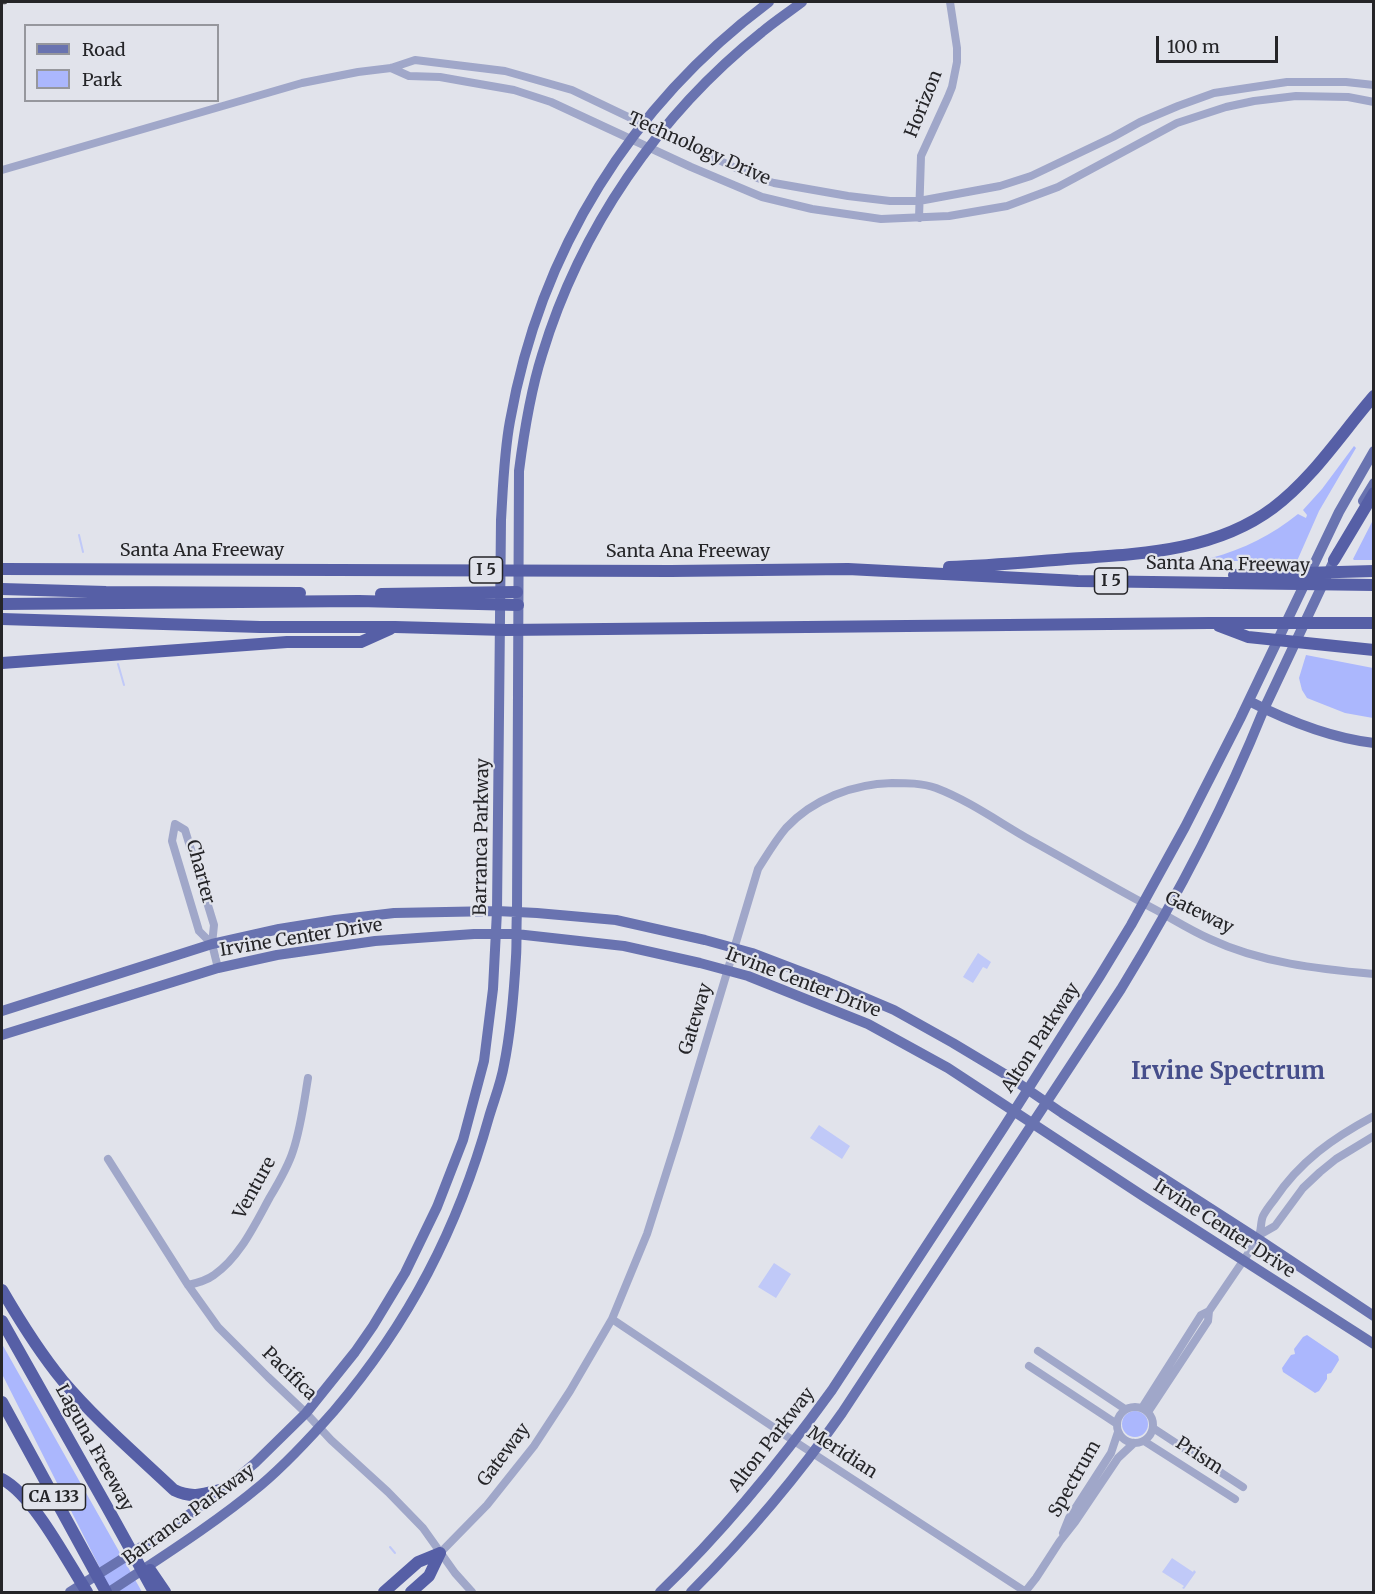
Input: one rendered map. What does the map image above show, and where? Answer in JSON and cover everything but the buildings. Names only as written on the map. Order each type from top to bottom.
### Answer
[{"type":"highway","points":[[848,569],[969,567],[1149,553],[1196,544],[1221,536],[1262,516],[1290,494],[1319,463],[1374,396]]},
{"type":"highway","points":[[1334,561],[1374,493]]},
{"type":"highway","name":"Santa Ana Freeway","points":[[2,569],[659,571],[848,569],[1075,580],[1374,585]]},
{"type":"highway","points":[[1075,580],[1374,571]]},
{"type":"highway","points":[[2,589],[358,598],[518,599]]},
{"type":"highway","points":[[2,603],[358,598]]},
{"type":"highway","points":[[2,619],[260,627],[505,630],[1374,623]]},
{"type":"highway","points":[[1209,623],[1248,637],[1374,650]]},
{"type":"highway","points":[[2,663],[287,642],[361,642],[395,627]]},
{"type":"highway","points":[[2,1290],[20,1321],[62,1380],[174,1490],[186,1496],[196,1496],[224,1489]]},
{"type":"highway","name":"Laguna Freeway","points":[[2,1321],[154,1593]]},
{"type":"highway","name":"CA 133","points":[[2,1402],[107,1593]]},
{"type":"highway","points":[[2,1479],[22,1494],[42,1521],[87,1593]]},
{"type":"highway","points":[[107,1507],[165,1593]]},
{"type":"highway","points":[[384,1593],[418,1562],[440,1553]]},
{"type":"highway","points":[[411,1593],[429,1576],[440,1553]]},
{"type":"main road","name":"Barranca Parkway","points":[[70,1593],[165,1532],[224,1489],[255,1463],[306,1413],[373,1326],[405,1273],[437,1207],[462,1140],[484,1061],[493,989],[497,911],[501,520],[510,421],[525,352],[542,301],[578,221],[631,138],[701,59],[768,2]]},
{"type":"main road","name":"Barranca Parkway","points":[[107,1593],[176,1548],[262,1485],[319,1428],[355,1386],[393,1333],[425,1280],[457,1213],[481,1145],[504,1066],[514,993],[517,912],[519,471],[526,421],[542,355],[576,265],[623,183],[661,132],[689,100],[732,58],[802,2]]},
{"type":"main road","name":"Alton Parkway","points":[[660,1593],[736,1511],[794,1441],[857,1353],[1100,976],[1189,818],[1249,701],[1347,496],[1374,451]]},
{"type":"main road","points":[[691,1593],[747,1534],[813,1453],[858,1391],[1117,994],[1164,915],[1208,832],[1334,561],[1374,483]]},
{"type":"main road","points":[[1249,701],[1282,717],[1337,736],[1374,743]]},
{"type":"main road","name":"Irvine Center Drive","points":[[2,1011],[212,944],[335,920],[394,913],[497,911],[616,920],[752,953],[894,1010],[1027,1089],[1374,1316]]},
{"type":"main road","name":"Irvine Center Drive","points":[[2,1035],[218,968],[277,955],[375,940],[516,934],[652,951],[748,976],[868,1024],[948,1068],[1374,1344]]},
{"type":"street","name":"Horizon","points":[[919,218],[921,156],[952,87],[957,62],[950,2]]},
{"type":"street","name":"Technology Drive","points":[[2,170],[302,83],[391,68],[415,60],[505,71],[572,90],[753,176],[774,183],[848,196],[890,201],[919,201],[1000,186],[1031,176],[1140,122],[1178,105],[1214,93],[1287,82],[1346,82],[1374,86]]},
{"type":"street","name":"Technology Drive","points":[[391,68],[409,76],[440,77],[514,90],[534,96],[762,197],[812,209],[881,219],[950,216],[1006,206],[1058,187],[1178,123],[1226,107],[1296,96],[1348,97],[1374,102]]},
{"type":"street","name":"Gateway","points":[[440,1553],[487,1505],[534,1446],[570,1391],[612,1319],[647,1234],[758,869],[787,827],[813,806],[842,791],[867,784],[911,783],[937,789],[973,806],[1164,915],[1220,944],[1264,958],[1314,968],[1374,975]]},
{"type":"street","name":"Charter","points":[[212,944],[199,931],[172,841],[175,824],[185,830],[214,925],[212,944],[218,968]]},
{"type":"street","name":"Venture","points":[[188,1286],[214,1275],[239,1250],[288,1164],[300,1126],[308,1078]]},
{"type":"street","points":[[1258,1239],[1262,1218],[1282,1188],[1308,1159],[1345,1131],[1374,1116]]},
{"type":"street","points":[[1145,1410],[1208,1321],[1209,1311],[1261,1234],[1275,1226],[1303,1188],[1320,1172],[1374,1136]]},
{"type":"street","name":"Pacifica","points":[[108,1159],[188,1286],[218,1327],[423,1528],[472,1593]]},
{"type":"street","points":[[1308,1159],[1320,1172]]},
{"type":"street","name":"Meridian","points":[[612,1319],[1025,1592]]},
{"type":"street","points":[[1038,1352],[1125,1409]]},
{"type":"street","points":[[1029,1366],[1117,1428],[1124,1440],[1134,1443],[1144,1441],[1153,1428],[1152,1418],[1145,1410],[1135,1406],[1125,1409],[1118,1417],[1117,1428]]},
{"type":"street","name":"Spectrum","points":[[1060,1541],[1069,1518],[1111,1454],[1117,1428]]},
{"type":"street","name":"Prism","points":[[1153,1428],[1243,1487]]},
{"type":"street","name":"Prism","points":[[1144,1441],[1235,1499]]},
{"type":"street","name":"Spectrum","points":[[1025,1592],[1118,1458],[1134,1443]]},
{"type":"green space","points":[[1354,446],[1356,448],[1319,511],[1297,561],[1209,561],[1211,558],[1257,540],[1298,514],[1306,518],[1307,515],[1303,510]]},
{"type":"green space","points":[[1373,520],[1373,560],[1354,560],[1353,559]]},
{"type":"green space","points":[[1306,655],[1373,668],[1373,718],[1345,713],[1307,698],[1299,678]]},
{"type":"green space","points":[[1307,1335],[1338,1356],[1339,1360],[1331,1373],[1327,1374],[1327,1379],[1319,1391],[1315,1393],[1283,1372],[1282,1368],[1291,1355],[1295,1354],[1294,1349],[1303,1337]]},
{"type":"green space","points":[[2,1344],[142,1592],[112,1592],[2,1374]]},
{"type":"green space","points":[[1135,1411],[1144,1415],[1148,1424],[1144,1433],[1135,1437],[1126,1433],[1122,1424],[1126,1415]]},
{"type":"shaded area","points":[[978,953],[991,962],[987,969],[983,967],[973,983],[963,977]]},
{"type":"shaded area","points":[[819,1125],[850,1146],[842,1159],[810,1138]]},
{"type":"shaded area","points":[[774,1263],[791,1274],[776,1298],[758,1287]]},
{"type":"shaded area","points":[[1172,1558],[1196,1572],[1184,1589],[1182,1588],[1184,1586],[1162,1572]]},
{"type":"waterway","points":[[79,535],[83,552]]},
{"type":"waterway","points":[[118,664],[124,685]]},
{"type":"waterway","points":[[390,1547],[395,1553]]},
{"type":"district","name":"Irvine Spectrum","points":[[1228,1072]]}]
